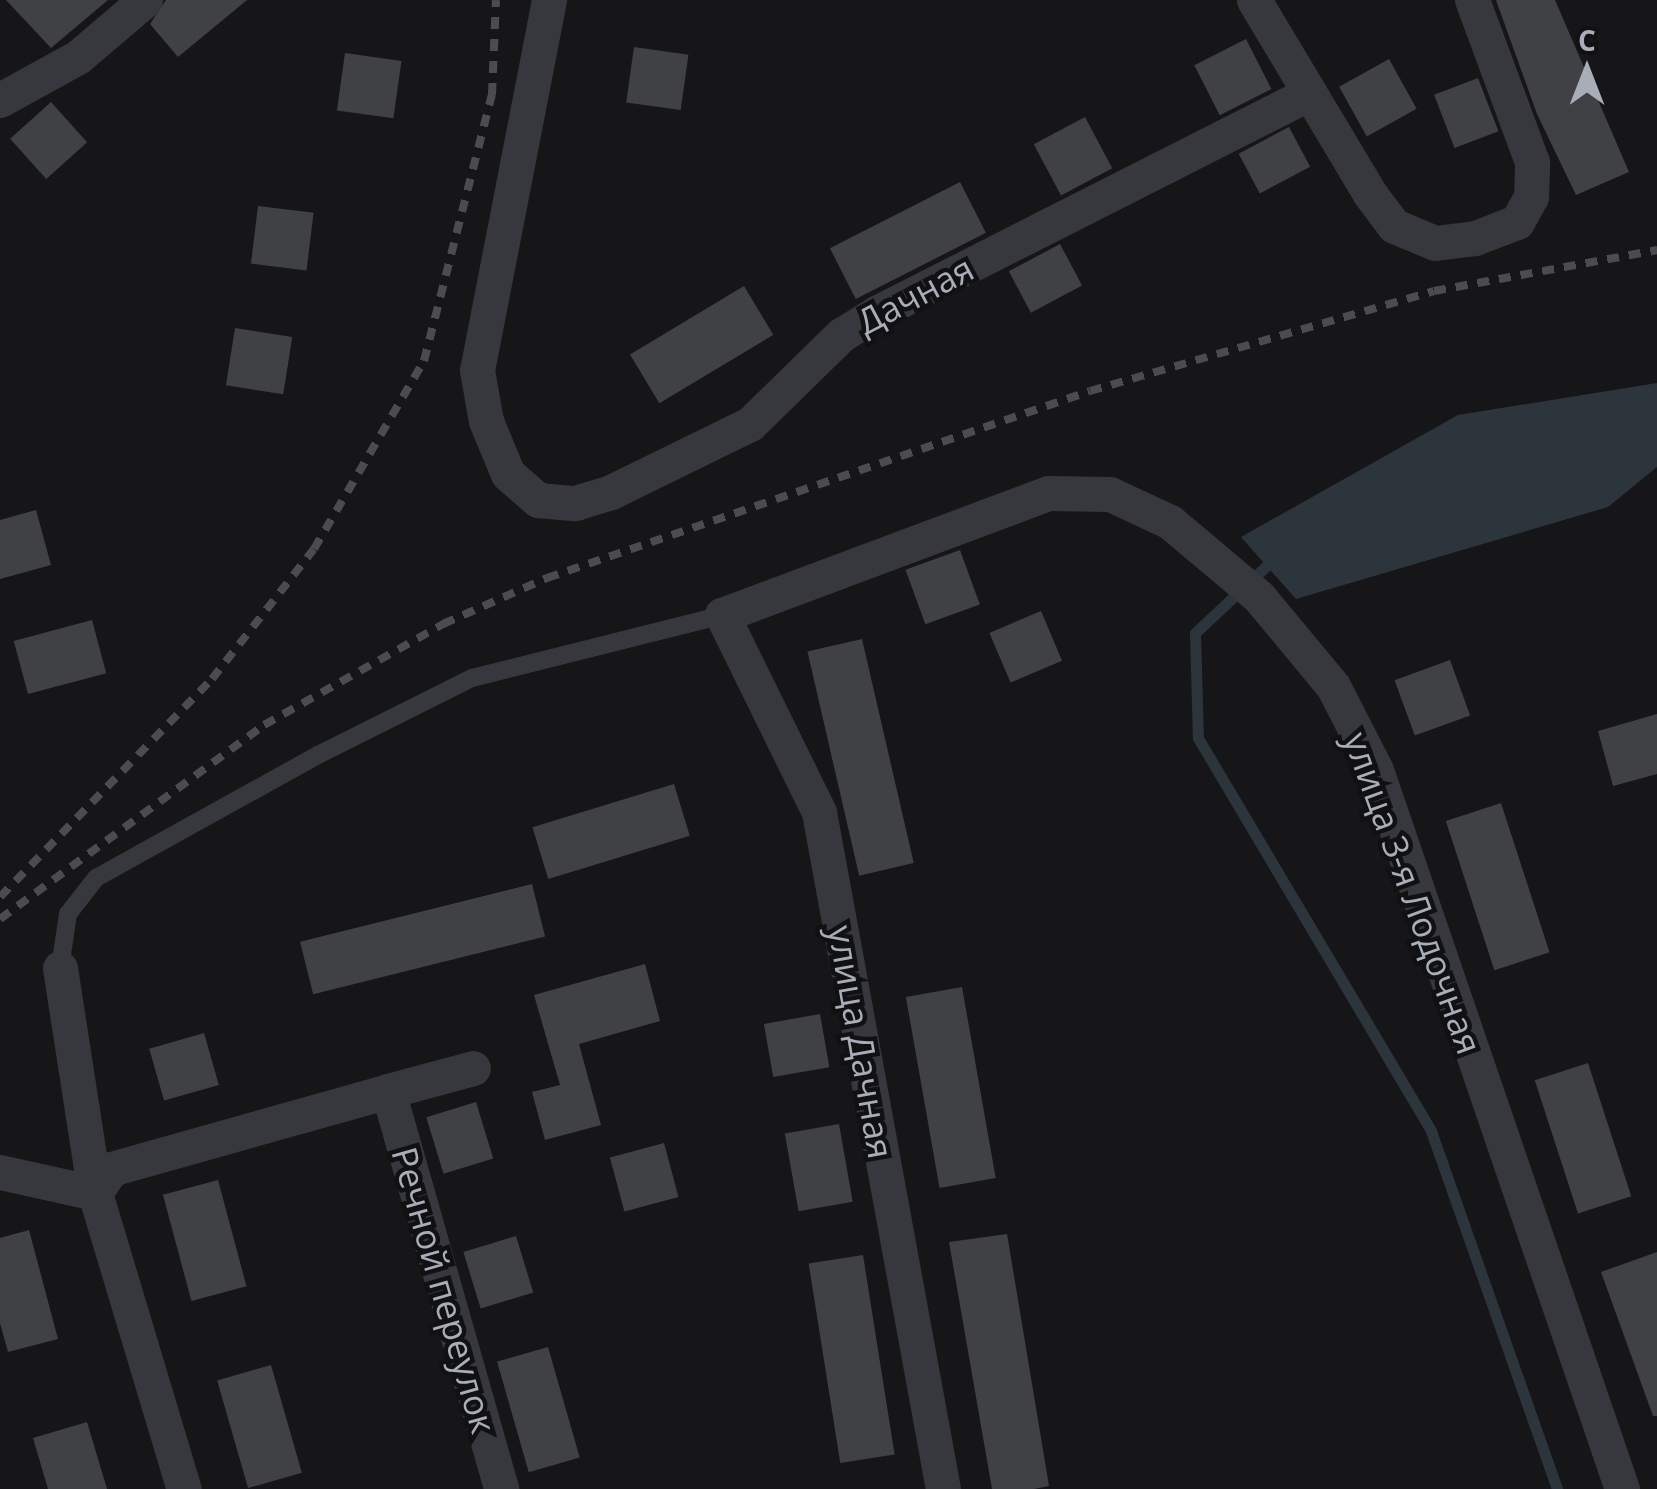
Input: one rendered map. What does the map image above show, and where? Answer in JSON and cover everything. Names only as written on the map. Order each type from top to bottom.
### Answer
[{"type":"street","points":[[0,100],[78,57],[145,0]]},
{"type":"street","name":"Дачная","points":[[550,0],[477,370],[486,421],[508,474],[538,500],[576,503],[610,492],[750,424],[842,335],[878,312],[1310,94]]},
{"type":"street","points":[[1254,0],[1394,226],[1435,243],[1475,238],[1517,222],[1530,197],[1532,162],[1472,0]]},
{"type":"street","name":"улица 3-я Лодочная","points":[[722,615],[1048,493],[1110,494],[1170,522],[1259,597],[1333,686],[1376,770],[1622,1489]]},
{"type":"street","name":"улица Дачная","points":[[722,615],[819,812],[942,1489]]},
{"type":"street","points":[[60,968],[95,1193],[184,1489]]},
{"type":"street","points":[[95,1193],[112,1169],[473,1068]]},
{"type":"street","name":"Речной переулок","points":[[388,1091],[500,1489]]},
{"type":"street","points":[[0,1172],[95,1193]]},
{"type":"lane","points":[[60,968],[68,914],[96,878],[318,755],[472,678],[722,615]]},
{"type":"shaded area","points":[[1657,383],[1657,467],[1608,507],[1296,599],[1241,537],[1458,415]]},
{"type":"building","points":[[6,0],[108,0],[51,48]]},
{"type":"building","points":[[166,0],[247,0],[178,57],[150,24]]},
{"type":"building","points":[[1496,0],[1555,0],[1629,172],[1576,195],[1537,114]]},
{"type":"building","points":[[1246,39],[1271,89],[1220,115],[1194,65]]},
{"type":"building","points":[[634,47],[688,55],[681,110],[626,102]]},
{"type":"building","points":[[345,53],[401,61],[393,118],[337,110]]},
{"type":"building","points":[[1389,59],[1417,109],[1367,136],[1339,87]]},
{"type":"building","points":[[1478,78],[1498,131],[1455,148],[1434,95]]},
{"type":"building","points":[[51,102],[87,142],[46,179],[10,139]]},
{"type":"building","points":[[1085,117],[1112,168],[1061,195],[1034,144]]},
{"type":"building","points":[[1289,127],[1310,167],[1260,193],[1239,154]]},
{"type":"building","points":[[960,182],[986,233],[856,299],[830,248]]},
{"type":"building","points":[[258,206],[314,213],[307,270],[251,264]]},
{"type":"building","points":[[1060,244],[1082,285],[1031,313],[1009,271]]},
{"type":"building","points":[[744,286],[773,335],[659,403],[630,355]]},
{"type":"building","points":[[235,328],[292,337],[283,394],[226,385]]},
{"type":"building","points":[[36,510],[51,565],[0,579],[0,520]]},
{"type":"building","points":[[960,550],[980,605],[925,624],[905,570]]},
{"type":"building","points":[[1041,611],[1062,661],[1011,683],[989,633]]},
{"type":"building","points":[[92,620],[106,673],[28,694],[14,641]]},
{"type":"building","points":[[862,639],[914,863],[859,876],[807,652]]},
{"type":"building","points":[[1450,660],[1470,715],[1415,736],[1395,680]]},
{"type":"building","points":[[1657,714],[1657,774],[1613,786],[1598,731]]},
{"type":"building","points":[[674,784],[690,836],[548,879],[532,827]]},
{"type":"building","points":[[1501,803],[1550,952],[1494,970],[1446,821]]},
{"type":"building","points":[[532,884],[545,936],[313,994],[300,942]]},
{"type":"building","points":[[645,964],[660,1021],[579,1044],[601,1125],[545,1140],[532,1092],[560,1085],[534,995]]},
{"type":"building","points":[[962,987],[996,1178],[940,1188],[906,997]]},
{"type":"building","points":[[820,1014],[829,1067],[773,1077],[764,1024]]},
{"type":"building","points":[[204,1033],[219,1085],[164,1101],[149,1049]]},
{"type":"building","points":[[1588,1063],[1631,1196],[1578,1213],[1535,1080]]},
{"type":"building","points":[[476,1102],[493,1158],[444,1174],[426,1117]]},
{"type":"building","points":[[839,1124],[853,1202],[799,1211],[785,1134]]},
{"type":"building","points":[[664,1143],[678,1197],[624,1212],[610,1157]]},
{"type":"building","points":[[218,1180],[246,1286],[191,1301],[163,1195]]},
{"type":"building","points":[[29,1230],[58,1339],[8,1352],[0,1323],[0,1238]]},
{"type":"building","points":[[1007,1234],[1049,1486],[1034,1489],[992,1489],[949,1242]]},
{"type":"building","points":[[516,1236],[533,1292],[481,1309],[463,1252]]},
{"type":"building","points":[[1657,1252],[1657,1416],[1653,1416],[1601,1272]]},
{"type":"building","points":[[863,1255],[895,1455],[840,1463],[809,1264]]},
{"type":"building","points":[[548,1347],[580,1458],[529,1472],[497,1362]]},
{"type":"building","points":[[271,1365],[302,1473],[248,1488],[217,1380]]},
{"type":"building","points":[[87,1422],[107,1489],[48,1489],[33,1438]]},
{"type":"waterway","points":[[1278,555],[1195,633],[1198,738],[1431,1131],[1557,1489]]},
{"type":"railway","points":[[0,897],[212,679],[314,549],[424,361],[492,95],[496,0]]},
{"type":"railway","points":[[0,919],[264,725],[443,624],[547,578],[1090,391],[1434,291],[1657,250]]}]
